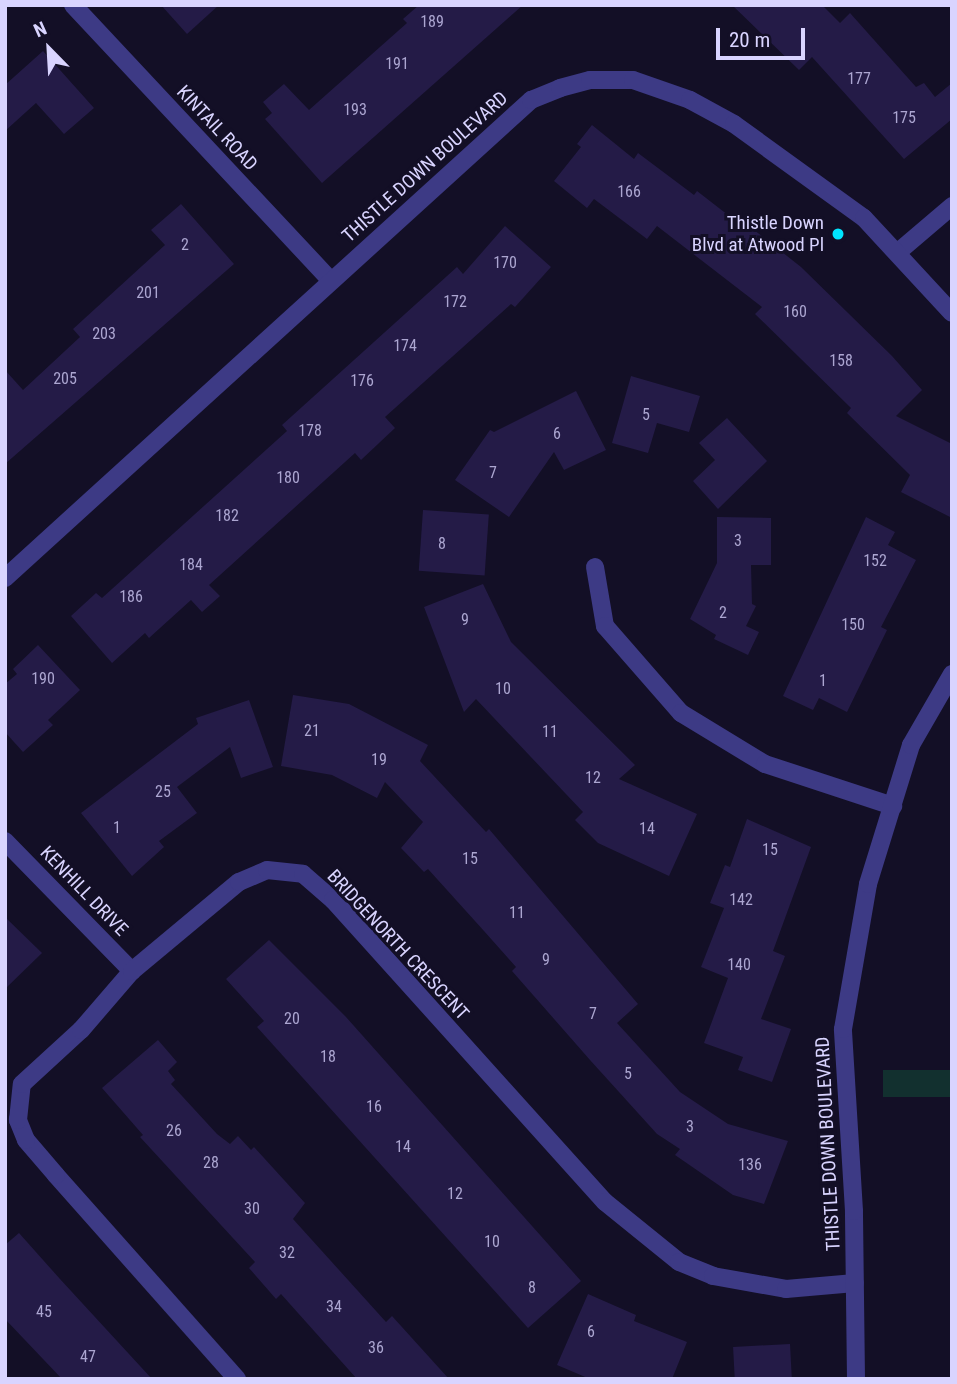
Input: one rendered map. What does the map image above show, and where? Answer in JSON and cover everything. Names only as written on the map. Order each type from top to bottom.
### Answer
[{"type":"street","name":"KINTAIL ROAD","points":[[73,5],[330,280]]},
{"type":"street","name":"THISTLE DOWN BOULEVARD","points":[[5,578],[531,100],[590,80],[633,80],[690,100],[734,124],[864,218],[952,313]]},
{"type":"street","points":[[898,252],[952,206]]},
{"type":"street","points":[[595,567],[605,626],[681,713],[765,764],[811,783],[893,806]]},
{"type":"street","name":"THISTLE DOWN BOULEVARD","points":[[856,1379],[855,1283],[843,1028],[869,884],[911,746],[952,674]]},
{"type":"street","name":"KENHILL DRIVE","points":[[5,841],[132,971]]},
{"type":"street","name":"BRIDGENORTH CRESCENT","points":[[237,1379],[26,1140],[18,1120],[22,1084],[81,1030],[132,971],[239,882],[267,870],[303,874],[333,900],[605,1202],[678,1262],[713,1276],[786,1289],[855,1283]]},
{"type":"green space","points":[[883,1070],[952,1070],[952,1097],[883,1097]]},
{"type":"building","points":[[161,5],[219,5],[187,34]]},
{"type":"building","points":[[419,5],[523,5],[322,183],[265,119],[272,113],[263,102],[284,84],[309,110],[407,23],[403,19]]},
{"type":"building","points":[[732,5],[822,5],[840,23],[850,13],[916,87],[924,83],[935,97],[952,83],[952,119],[904,159],[812,57],[799,70]]},
{"type":"building","points":[[43,51],[94,108],[64,134],[36,103],[5,131],[5,85]]},
{"type":"building","points":[[592,125],[634,159],[638,153],[694,195],[697,191],[746,229],[749,226],[801,267],[892,356],[922,390],[896,416],[952,444],[952,518],[901,492],[910,475],[847,413],[851,408],[755,314],[762,307],[657,226],[647,239],[594,199],[587,208],[554,181],[581,147],[577,144]]},
{"type":"building","points":[[181,204],[234,264],[5,464],[5,370],[23,390],[80,337],[73,329],[165,245],[151,230]]},
{"type":"building","points":[[505,226],[551,267],[515,307],[511,304],[385,417],[395,428],[361,460],[355,453],[209,585],[220,596],[202,612],[191,600],[149,638],[145,633],[112,663],[71,616],[96,593],[102,598],[287,431],[282,425],[457,267],[463,274]]},
{"type":"building","points":[[631,376],[700,396],[689,432],[657,423],[648,453],[612,443]]},
{"type":"building","points":[[576,391],[606,450],[564,470],[554,452],[509,517],[455,480],[490,430],[494,432]]},
{"type":"building","points":[[727,418],[767,461],[718,509],[693,481],[715,460],[699,443]]},
{"type":"building","points":[[423,510],[489,515],[485,575],[419,571]]},
{"type":"building","points":[[717,517],[771,518],[771,565],[751,565],[752,604],[756,606],[746,626],[759,632],[748,655],[714,639],[716,635],[690,619],[717,563]]},
{"type":"building","points":[[866,517],[895,532],[888,545],[916,560],[881,627],[887,630],[847,712],[819,698],[813,710],[783,696]]},
{"type":"building","points":[[483,584],[511,642],[635,765],[619,779],[697,814],[669,876],[598,843],[575,820],[583,812],[476,699],[464,712],[424,607]]},
{"type":"building","points":[[38,645],[80,690],[48,720],[53,725],[23,752],[5,732],[5,684],[17,674],[13,669]]},
{"type":"building","points":[[293,695],[349,704],[428,745],[420,761],[486,832],[489,829],[638,1004],[617,1023],[680,1092],[728,1124],[788,1141],[764,1204],[733,1195],[675,1155],[680,1149],[657,1134],[512,971],[516,967],[484,931],[428,869],[424,872],[401,848],[423,822],[385,782],[377,798],[332,775],[281,766]]},
{"type":"building","points":[[249,700],[273,767],[241,778],[230,747],[177,787],[197,813],[159,841],[164,847],[132,876],[81,813],[198,724],[196,718]]},
{"type":"building","points":[[747,819],[811,847],[773,951],[785,956],[761,1019],[791,1029],[772,1082],[738,1070],[743,1057],[704,1043],[728,978],[701,967],[724,908],[710,903],[725,865],[730,867]]},
{"type":"building","points":[[5,917],[42,953],[5,989]]},
{"type":"building","points":[[269,940],[346,1017],[581,1281],[528,1328],[257,1027],[264,1021],[226,979]]},
{"type":"building","points":[[158,1040],[177,1062],[168,1071],[175,1080],[171,1084],[217,1134],[230,1144],[238,1136],[251,1150],[254,1147],[305,1203],[293,1219],[386,1322],[392,1316],[449,1379],[357,1379],[281,1294],[276,1299],[249,1268],[255,1262],[140,1137],[143,1135],[102,1088]]},
{"type":"building","points":[[19,1233],[152,1379],[62,1379],[5,1319],[5,1245]]},
{"type":"building","points":[[588,1294],[636,1315],[634,1321],[687,1342],[672,1379],[590,1379],[557,1365]]},
{"type":"building","points":[[790,1344],[792,1379],[735,1379],[733,1347]]},
{"type":"place","name":"Thistle Down Blvd at Atwood Pl","points":[[838,234]]}]
